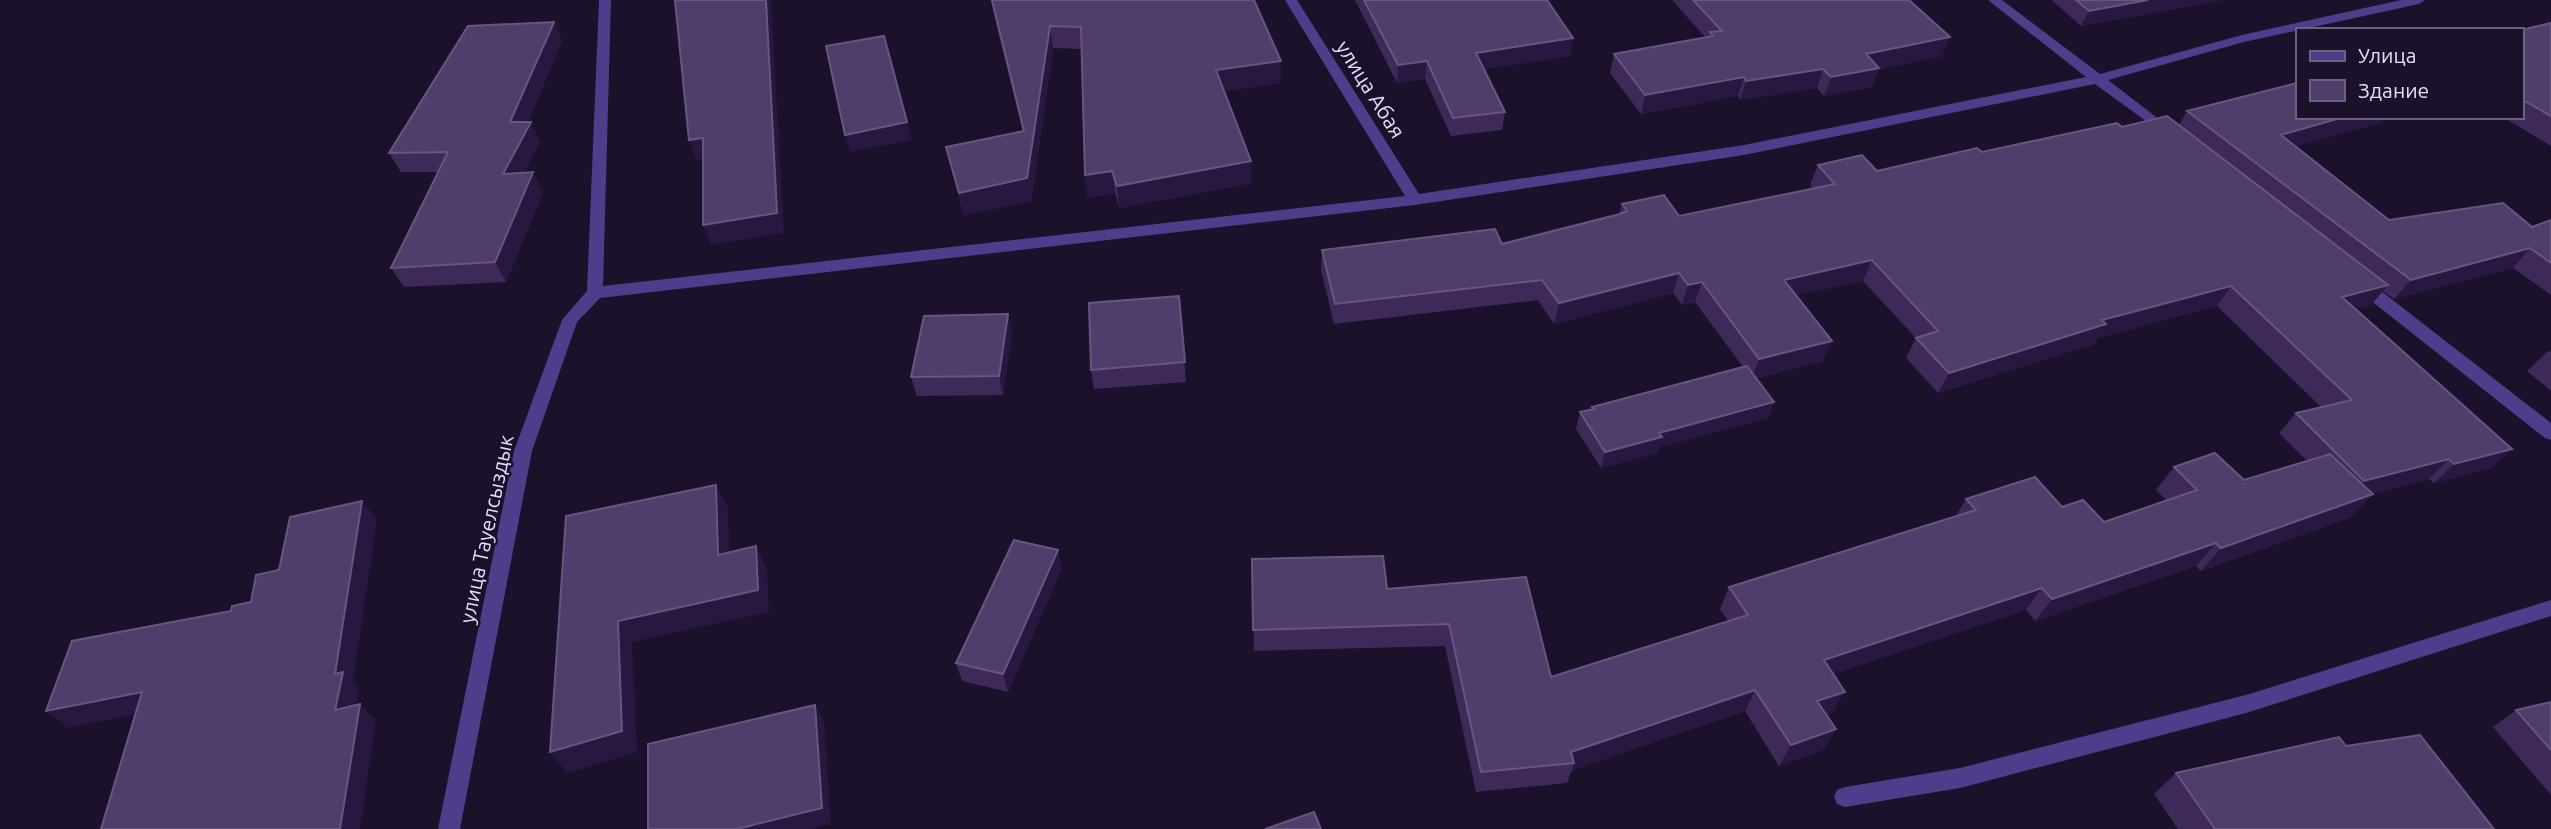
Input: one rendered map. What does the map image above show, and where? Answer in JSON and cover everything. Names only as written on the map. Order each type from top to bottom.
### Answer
[{"type":"street","points":[[605,0],[595,293],[1415,200],[1744,150],[2098,79],[2242,39],[2419,0]]},
{"type":"street","name":"улица Абая","points":[[1291,0],[1415,200]]},
{"type":"street","points":[[1994,0],[2185,147]]},
{"type":"street","points":[[2346,273],[2551,433]]},
{"type":"street","name":"улица Тауелсыздык","points":[[449,829],[523,452],[570,320],[595,293]]},
{"type":"street","points":[[1845,797],[1960,778],[2246,704],[2551,608]]},
{"type":"building","points":[[675,0],[766,0],[777,213],[703,225],[703,138],[689,140]]},
{"type":"building","points":[[992,0],[1254,0],[1281,61],[1216,70],[1251,161],[1117,186],[1112,171],[1085,175],[1081,27],[1050,26],[1027,178],[959,193],[946,147],[1024,131]]},
{"type":"building","points":[[1364,0],[1547,0],[1573,38],[1476,53],[1505,112],[1453,118],[1427,61],[1398,65]]},
{"type":"building","points":[[1693,0],[1909,0],[1950,37],[1866,54],[1879,68],[1831,77],[1823,69],[1746,81],[1744,77],[1645,95],[1614,54],[1713,36],[1710,32],[1722,31]]},
{"type":"building","points":[[2076,0],[2148,0],[2089,11]]},
{"type":"building","points":[[554,22],[510,122],[531,122],[503,174],[533,172],[495,262],[391,268],[448,152],[389,153],[468,26]]},
{"type":"building","points":[[2551,23],[2551,116],[2523,100],[2523,30]]},
{"type":"building","points":[[884,36],[907,122],[845,135],[826,46]]},
{"type":"building","points":[[2296,83],[2296,119],[2337,119],[2281,135],[2389,220],[2503,203],[2532,227],[2551,220],[2551,263],[2530,248],[2411,280],[2187,111]]},
{"type":"building","points":[[2167,116],[2388,285],[2342,297],[2512,449],[2454,464],[2449,459],[2364,481],[2296,413],[2352,400],[2231,286],[2102,320],[2106,324],[1949,373],[1916,338],[1938,331],[1872,260],[1784,280],[1832,341],[1759,359],[1702,282],[1688,285],[1679,273],[1559,303],[1542,280],[1335,304],[1322,250],[1495,229],[1502,244],[1620,214],[1627,211],[1622,204],[1664,195],[1679,216],[1835,184],[1818,165],[1862,155],[1877,171],[1977,148],[1982,152],[2117,123],[2122,127]]},
{"type":"building","points":[[1179,296],[1185,362],[1091,370],[1089,303]]},
{"type":"building","points":[[1008,314],[999,376],[911,377],[924,316]]},
{"type":"building","points":[[1747,366],[1774,402],[1659,433],[1662,437],[1605,452],[1580,412],[1594,409],[1592,407]]},
{"type":"building","points":[[2215,453],[2244,480],[2330,454],[2373,494],[2221,548],[2216,543],[2052,599],[2042,588],[1824,660],[1845,692],[1817,701],[1836,729],[1791,745],[1755,690],[1571,752],[1574,763],[1481,772],[1449,624],[1253,630],[1252,559],[1383,556],[1387,589],[1526,577],[1551,677],[1748,615],[1729,587],[1976,510],[1966,499],[2035,477],[2062,507],[2083,500],[2104,522],[2197,490],[2174,467]]},
{"type":"building","points":[[716,485],[718,555],[756,546],[758,590],[618,621],[622,731],[550,752],[566,516]]},
{"type":"building","points":[[362,501],[335,674],[343,672],[335,710],[360,704],[340,829],[101,829],[142,692],[46,711],[72,641],[231,611],[232,606],[251,602],[256,575],[279,570],[290,517]]},
{"type":"building","points":[[1014,540],[1058,550],[1003,674],[956,663]]},
{"type":"building","points":[[2551,702],[2551,750],[2516,710]]},
{"type":"building","points":[[815,705],[822,808],[737,829],[648,829],[648,744]]},
{"type":"building","points":[[2420,735],[2494,829],[2215,829],[2176,773],[2339,737],[2346,746]]},
{"type":"building","points":[[1314,812],[1321,829],[1265,829]]}]
